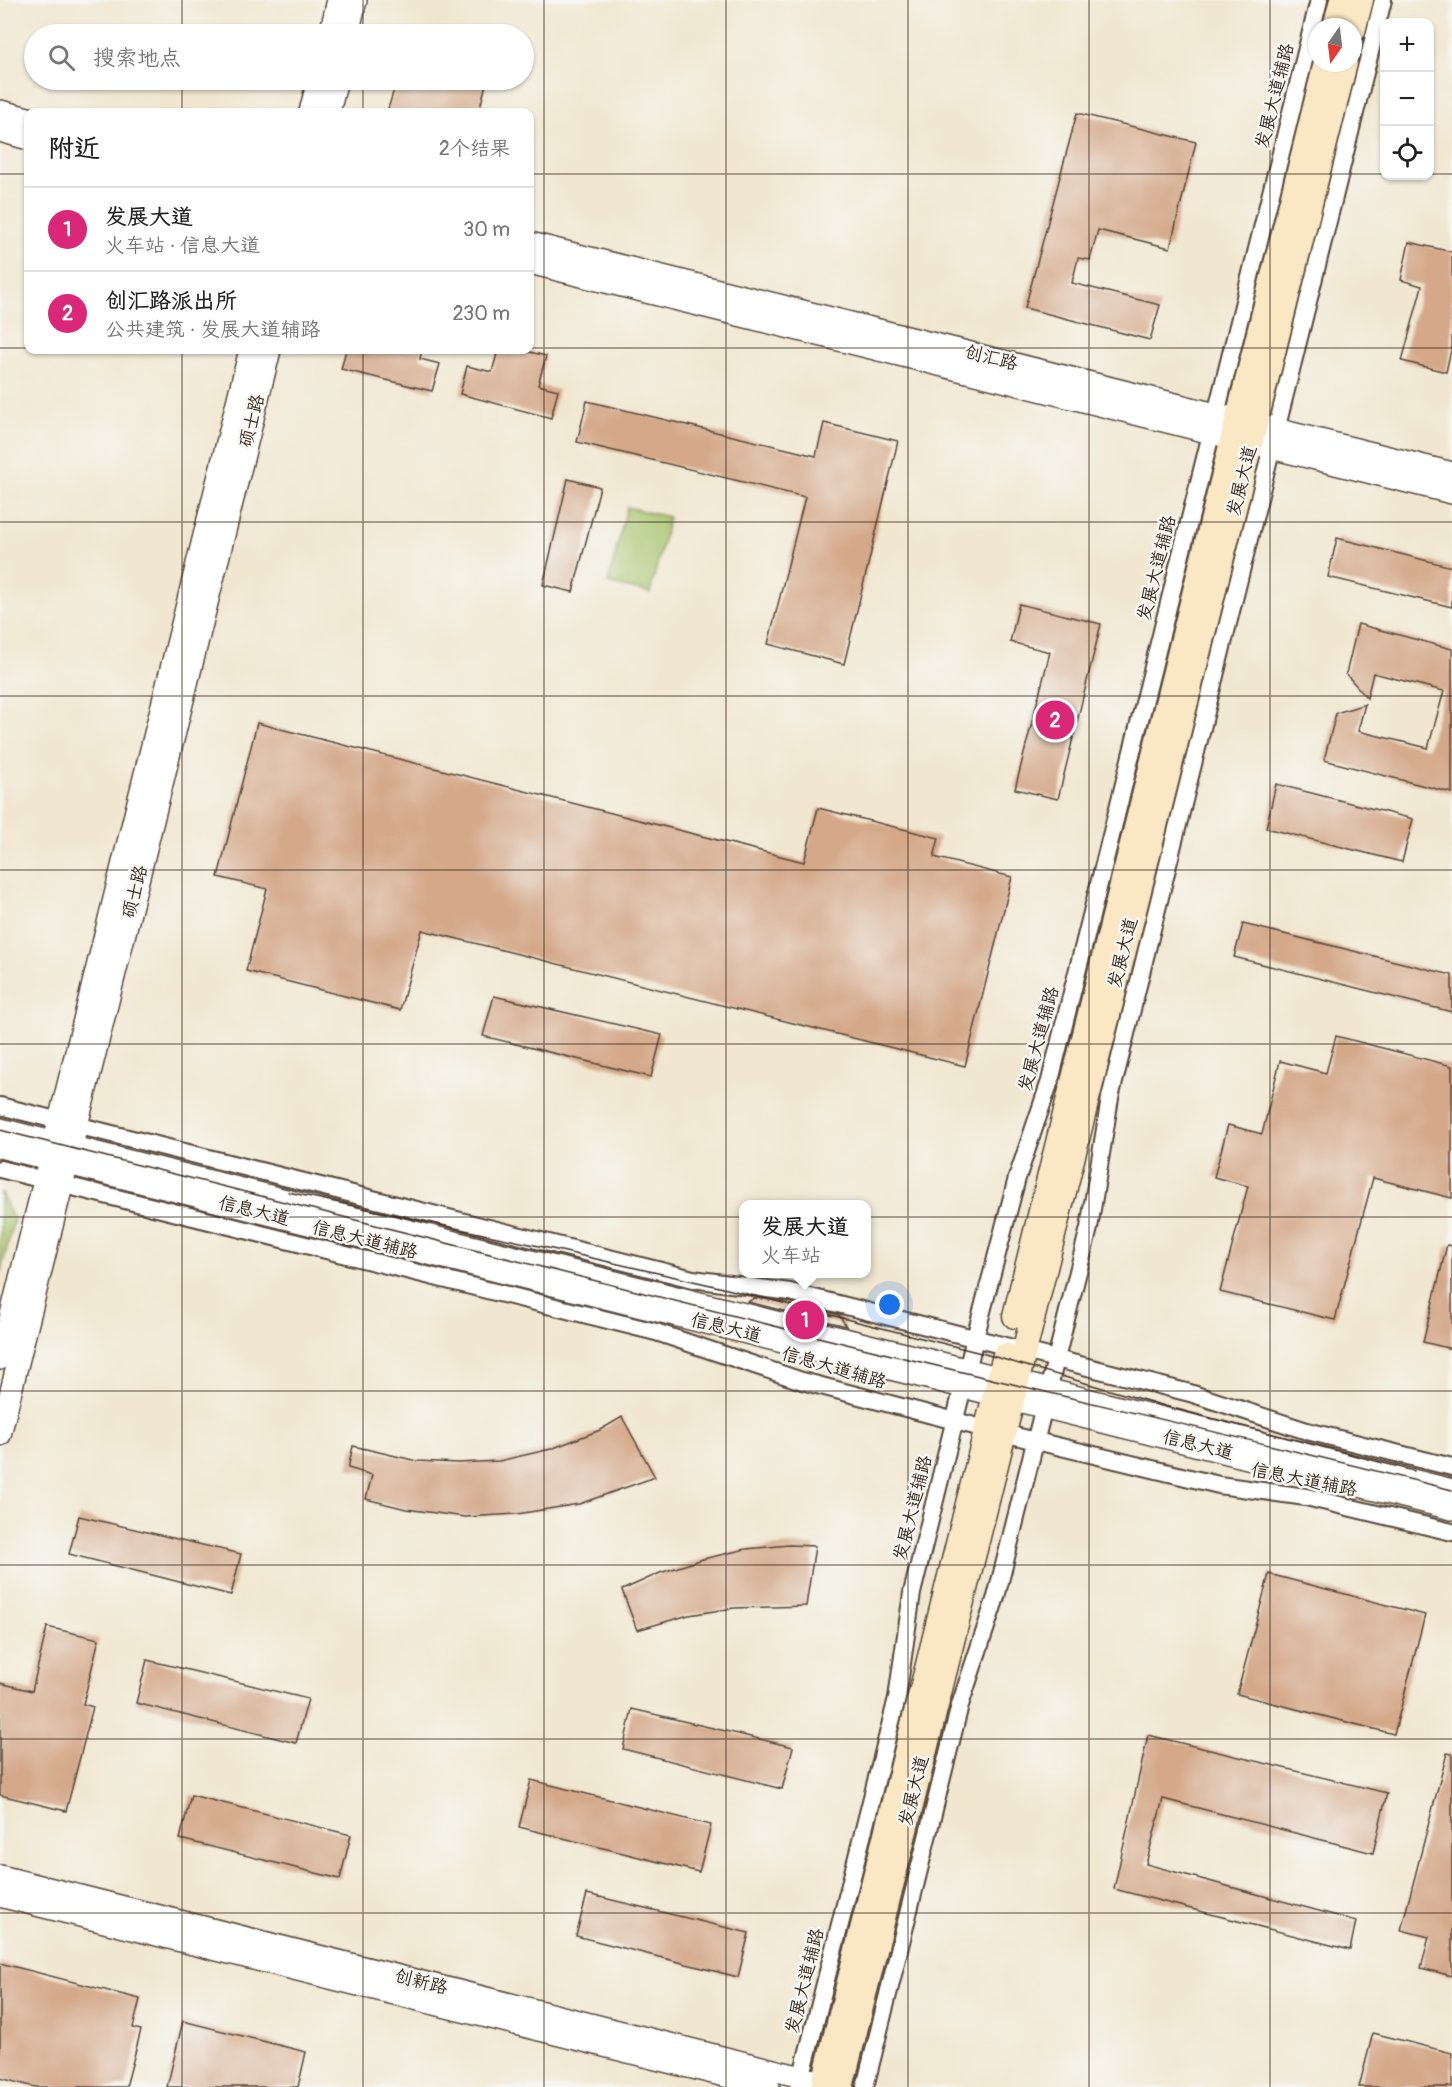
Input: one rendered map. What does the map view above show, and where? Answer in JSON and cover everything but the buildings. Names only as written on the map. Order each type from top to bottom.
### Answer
[{"type":"main road","points":[[1337,18],[1342,0]]},
{"type":"main road","points":[[1356,18],[1361,0]]},
{"type":"main road","name":"发展大道","points":[[1244,431],[1324,72]]},
{"type":"main road","name":"发展大道","points":[[824,2085],[995,1431],[1244,431],[1343,72]]},
{"type":"street","points":[[332,24],[338,0]]},
{"type":"street","points":[[350,24],[356,0]]},
{"type":"street","name":"发展大道辅路","points":[[865,2087],[960,1705],[996,1597],[1089,1228],[1110,1098],[1244,431],[1319,0]]},
{"type":"street","name":"发展大道辅路","points":[[824,2085],[897,1698],[912,1593],[1017,1178],[1050,1081],[1244,431],[1383,0]]},
{"type":"street","points":[[311,108],[316,90]]},
{"type":"street","points":[[330,108],[334,90]]},
{"type":"street","points":[[0,111],[24,117]]},
{"type":"street","points":[[0,131],[24,138]]},
{"type":"street","name":"创汇路","points":[[534,244],[1244,431],[1452,492]]},
{"type":"street","name":"创汇路","points":[[534,264],[1244,431],[1452,473]]},
{"type":"street","name":"硕士路","points":[[69,1123],[249,354]]},
{"type":"street","name":"硕士路","points":[[0,1435],[61,1153],[269,354]]},
{"type":"street","points":[[0,1106],[693,1279],[790,1292],[1191,1393],[1307,1431],[1452,1467]]},
{"type":"street","name":"信息大道","points":[[0,1129],[61,1153],[1005,1389],[1452,1490]]},
{"type":"street","name":"信息大道","points":[[0,1147],[61,1153]]},
{"type":"street","name":"信息大道辅路","points":[[0,1169],[656,1332],[802,1381],[955,1421],[1219,1485],[1306,1497],[1452,1532]]},
{"type":"street","name":"硕士路","points":[[0,1359],[54,1182]]},
{"type":"street","name":"信息大道","points":[[1046,1399],[1452,1509]]},
{"type":"street","name":"创新路","points":[[0,1876],[824,2085]]},
{"type":"street","name":"创新路","points":[[0,1896],[769,2087]]},
{"type":"green space","points":[[627,507],[669,517],[650,593],[608,583]]},
{"type":"green space","points":[[0,1191],[14,1220],[0,1275]]},
{"type":"tram line","points":[[0,1130],[802,1333],[1452,1490]]},
{"type":"tram line","points":[[288,1192],[715,1286],[985,1354],[1165,1406],[1414,1471]]},
{"type":"place","name":"创汇路派出所","points":[[1055,720]]},
{"type":"place","name":"发展大道","points":[[805,1320]]}]
